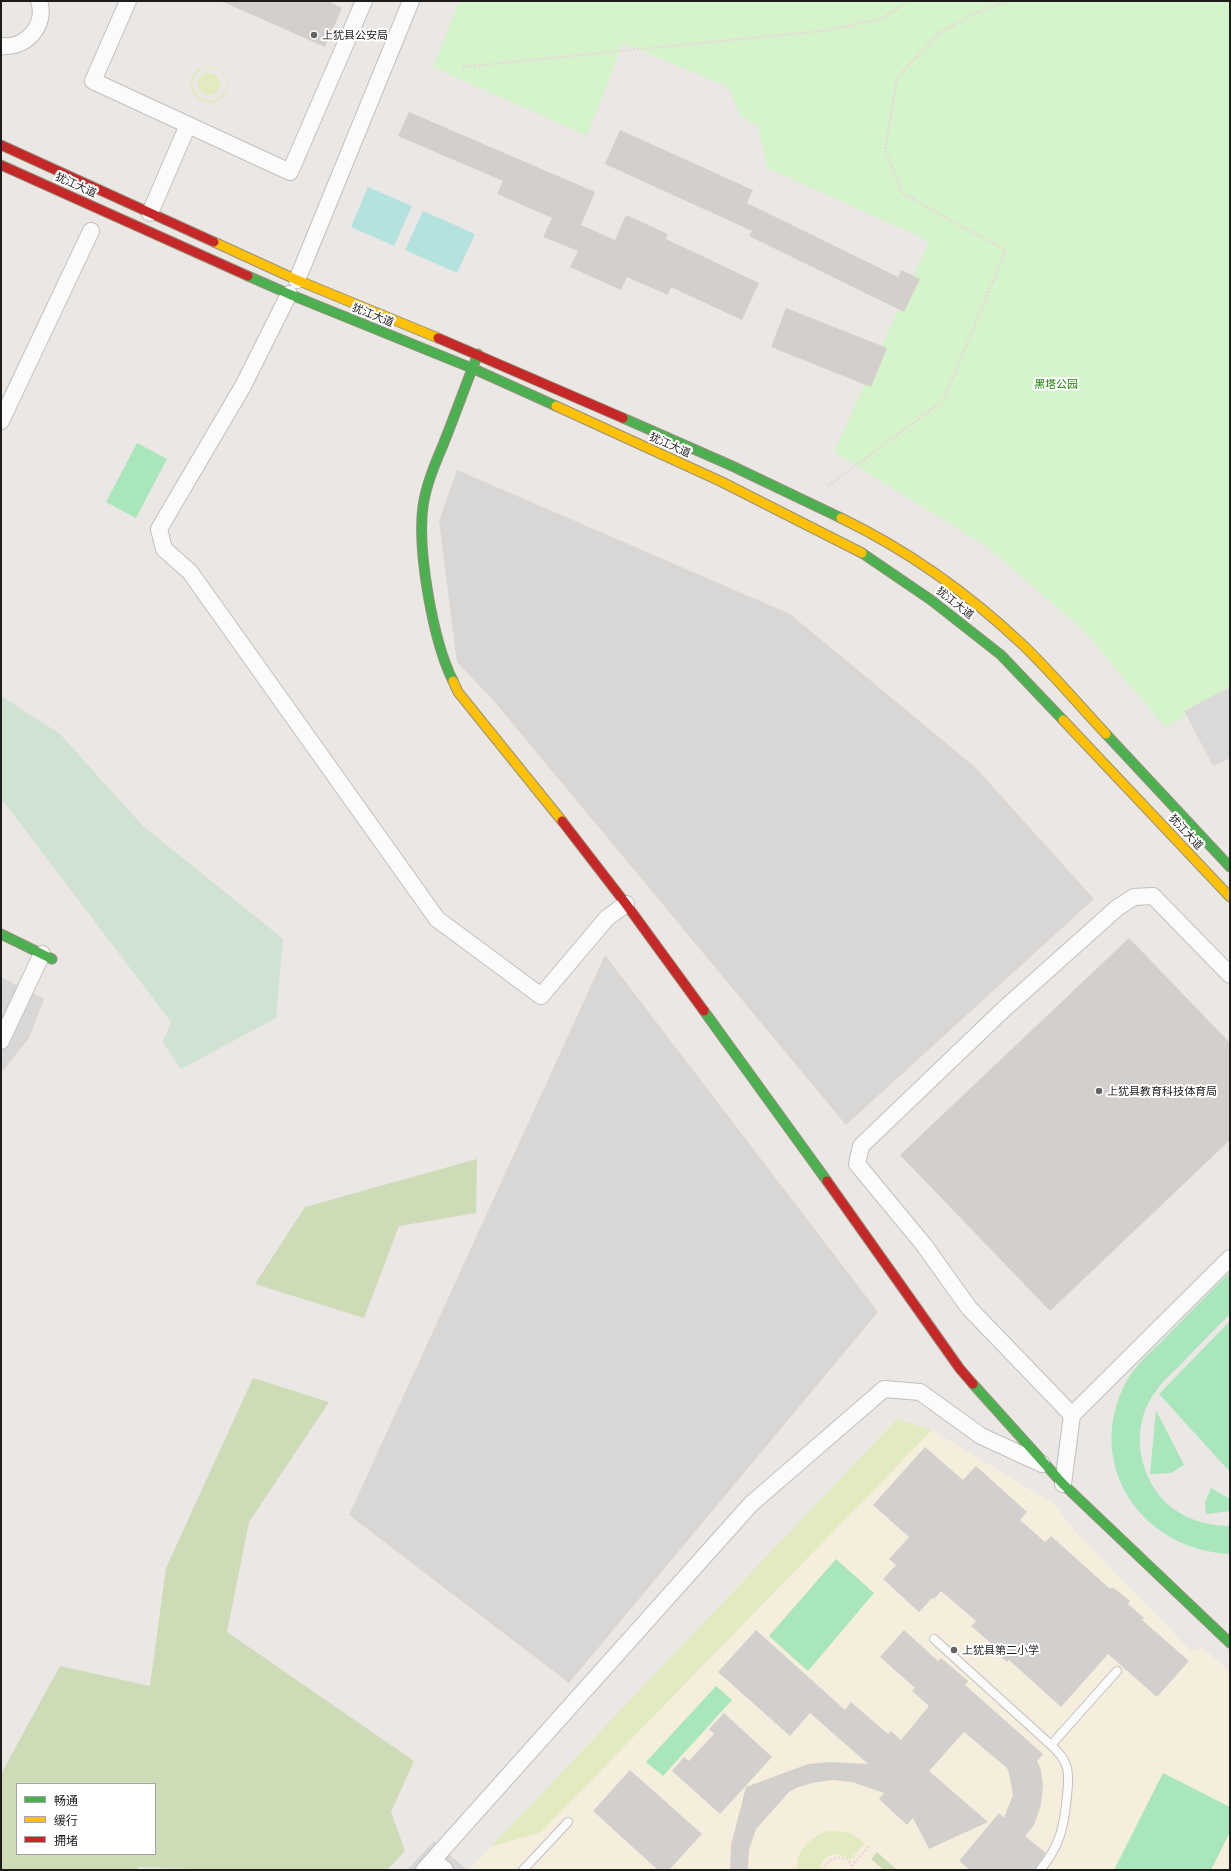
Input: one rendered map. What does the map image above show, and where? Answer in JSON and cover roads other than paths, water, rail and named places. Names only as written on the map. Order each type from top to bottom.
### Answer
[{"type":"main road","name":"犹江大道","points":[[1,145],[297,280],[478,354],[730,465],[868,531],[952,585],[1023,645],[1230,867]]},
{"type":"main road","name":"犹江大道","points":[[1,165],[289,294],[474,369],[722,482],[858,550],[932,600],[1001,654],[1230,896]]},
{"type":"main road","points":[[478,354],[474,369],[434,468],[422,505],[421,543],[431,605],[444,663],[458,692],[533,784],[626,904],[778,1112],[960,1369],[998,1414],[1063,1484],[1228,1636]]},
{"type":"main road","points":[[1,934],[47,956]]},
{"type":"street","points":[[1,46],[13,46],[20,44],[31,36],[39,24],[39,1]]},
{"type":"street","points":[[128,1],[93,82],[290,172],[364,1]]},
{"type":"street","points":[[297,280],[411,1]]},
{"type":"street","points":[[150,213],[188,125]]},
{"type":"street","points":[[1,421],[91,230]]},
{"type":"street","points":[[289,294],[243,386],[159,529],[164,549],[190,572],[437,919],[541,996],[607,918],[626,904]]},
{"type":"street","points":[[1072,1415],[969,1308],[924,1245],[857,1164],[862,1146],[1004,1009],[1117,908],[1134,897],[1153,896],[1229,972]]},
{"type":"street","points":[[1,1042],[47,956]]},
{"type":"street","points":[[1063,1484],[1072,1415],[1230,1258]]},
{"type":"street","points":[[434,1867],[751,1504],[884,1389],[920,1392],[981,1436],[1047,1466]]},
{"type":"lane","points":[[934,1639],[1062,1756],[1067,1767],[1068,1779],[1065,1817],[1060,1839],[1051,1857],[1040,1870]]},
{"type":"lane","points":[[1051,1745],[1117,1671]]},
{"type":"lane","points":[[523,1870],[568,1822]]},
{"type":"water","points":[[368,187],[412,206],[394,246],[351,227]]},
{"type":"water","points":[[423,211],[475,234],[457,273],[405,250]]},
{"type":"place","name":"上犹县公安局","points":[[314,35]]},
{"type":"place","name":"上犹县教育科技体育局","points":[[1099,1091]]},
{"type":"place","name":"上犹县第二小学","points":[[954,1650]]},
{"type":"park label","name":"黑塔公园","points":[[1056,384]]}]
